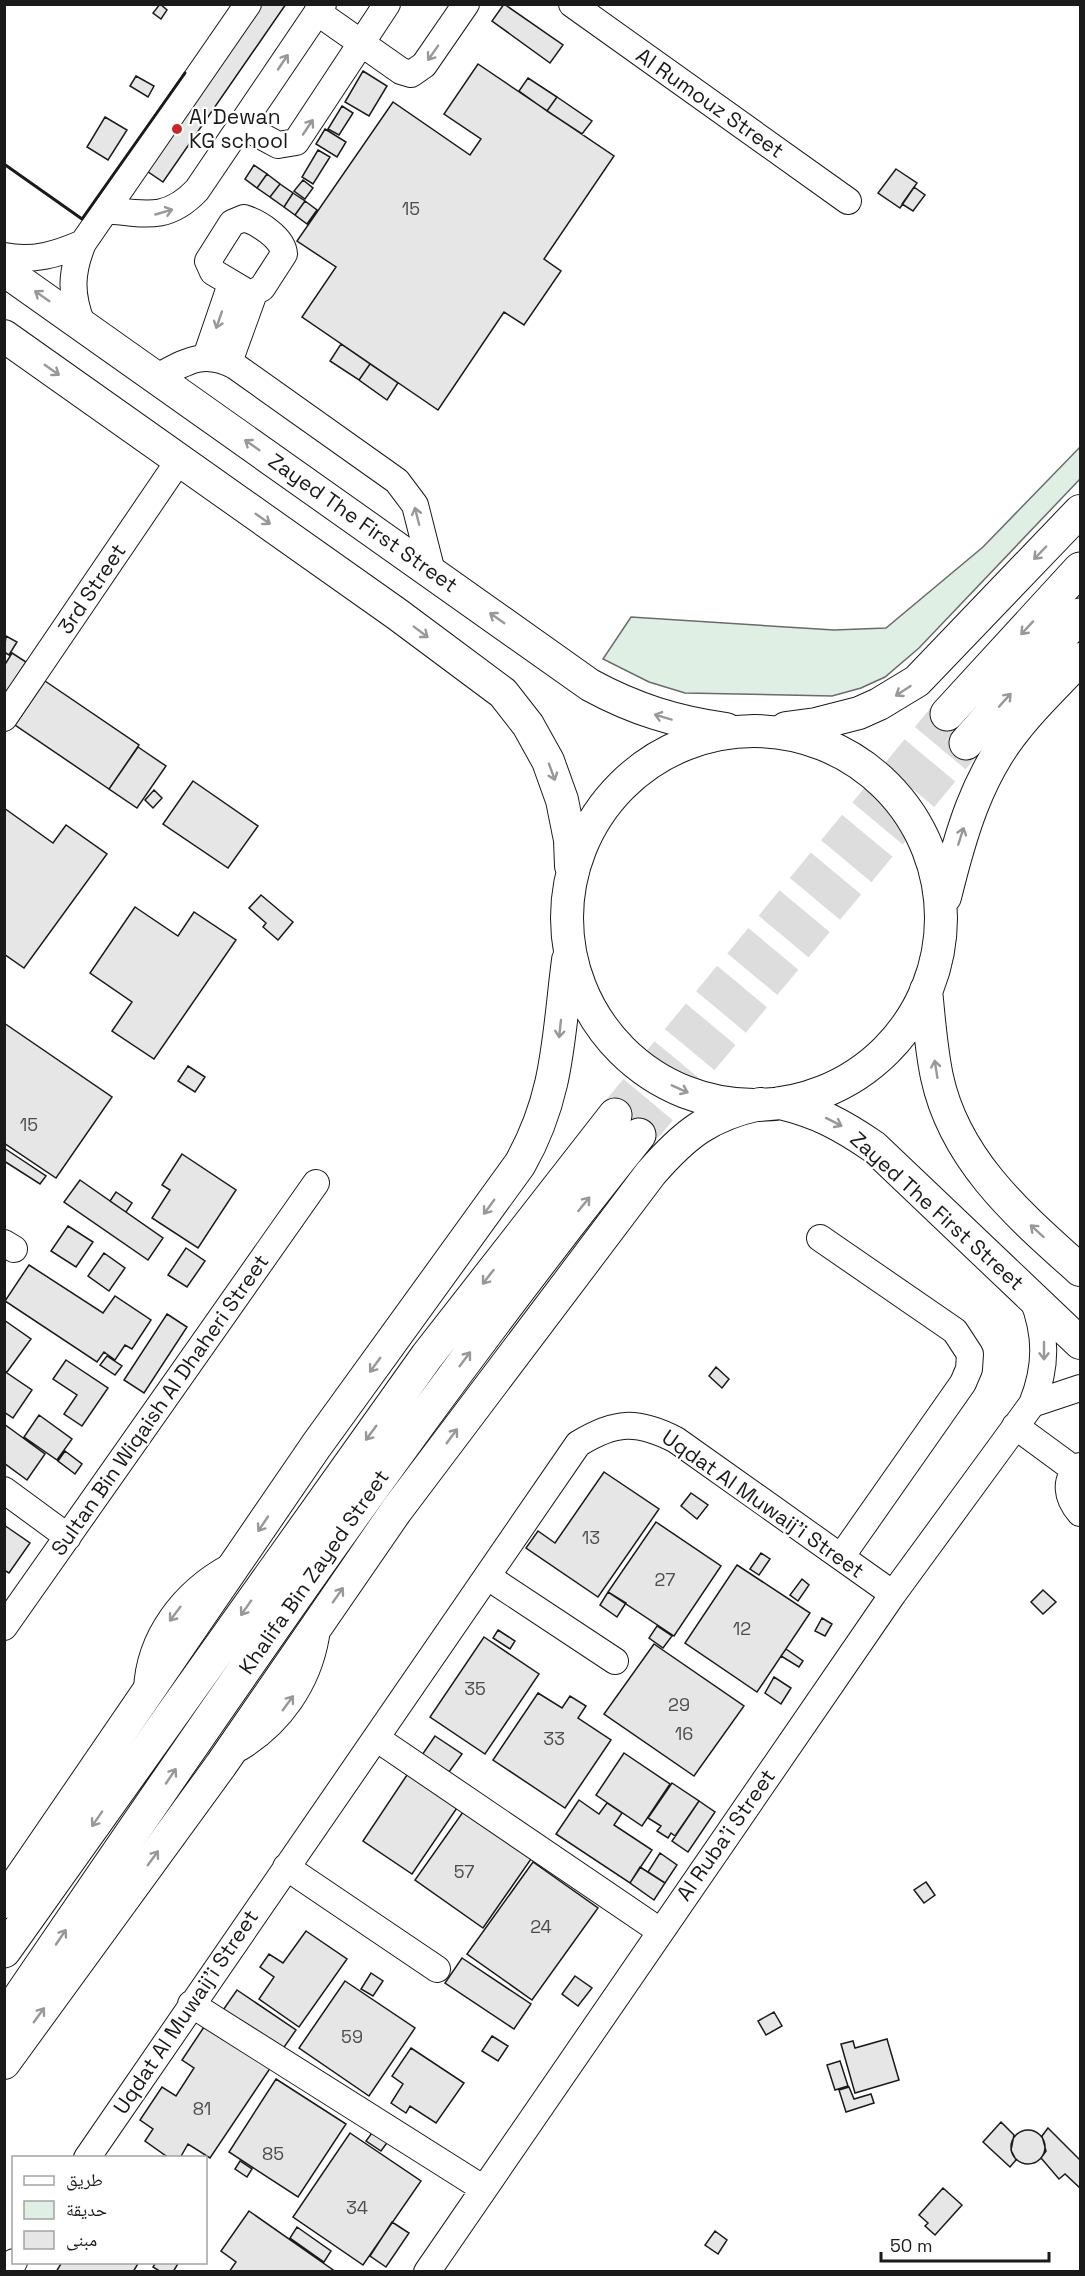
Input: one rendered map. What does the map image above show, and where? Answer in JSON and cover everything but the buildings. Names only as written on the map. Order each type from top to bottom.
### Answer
[{"type":"highway","points":[[947,714],[1080,569]]},
{"type":"highway","points":[[966,743],[1080,615]]},
{"type":"highway","name":"Khalifa Bin Zayed Street","points":[[4,1951],[427,1356],[627,1125],[544,1253],[454,1375],[186,1754],[4,2020]]},
{"type":"main road","name":"Zayed The First Street","points":[[4,270],[590,685],[627,705],[667,719],[752,731]]},
{"type":"main road","points":[[4,336],[180,459],[503,693],[528,725],[548,761],[570,840],[571,881],[567,909],[570,950],[553,1084],[544,1115],[520,1164],[323,1437],[4,1902]]},
{"type":"main road","points":[[571,881],[587,835],[614,795],[650,763],[686,744],[717,735],[816,724],[859,713],[879,704],[917,681],[1080,511]]},
{"type":"main road","points":[[4,2063],[228,1754],[396,1511],[658,1165],[673,1148],[699,1127],[728,1111],[770,1103],[834,1086],[867,1065],[895,1039],[926,990],[936,960],[941,912],[961,833],[982,782],[1017,726],[1080,659]]},
{"type":"main road","points":[[752,731],[794,735],[825,744],[863,765],[887,786],[908,811],[929,849],[940,891],[941,912]]},
{"type":"main road","points":[[570,950],[584,996],[596,1018],[610,1037],[646,1070],[688,1093],[736,1103],[770,1103]]},
{"type":"main road","points":[[926,990],[937,1079],[951,1120],[971,1158],[997,1192],[1080,1270]]},
{"type":"main road","name":"Zayed The First Street","points":[[770,1103],[813,1111],[845,1127],[874,1147],[1080,1343]]},
{"type":"street","points":[[82,324],[73,303],[72,282],[75,262],[83,243],[248,4]]},
{"type":"street","points":[[241,124],[278,145],[296,142],[387,4]]},
{"type":"street","points":[[106,210],[151,215],[169,212],[185,203],[197,190],[320,8],[362,44],[401,71],[417,72],[466,4]]},
{"type":"street","name":"Al Rumouz Street","points":[[572,4],[848,201]]},
{"type":"street","points":[[4,256],[38,258],[61,253],[83,243]]},
{"type":"street","points":[[217,359],[243,289]]},
{"type":"street","points":[[157,377],[191,360],[217,359],[397,481],[415,505],[432,572]]},
{"type":"street","name":"3rd Street","points":[[4,718],[180,459]]},
{"type":"street","name":"Sultan Bin Wiqaish Al Dhaheri Street","points":[[4,1627],[316,1183]]},
{"type":"street","points":[[820,1239],[955,1331],[970,1354],[969,1369],[963,1383],[841,1557]]},
{"type":"street","name":"Al Ruba'i Street","points":[[427,2271],[893,1594],[1032,1404],[1043,1369],[1045,1351],[1039,1314],[1032,1297]]},
{"type":"street","points":[[1032,1404],[1080,1388]]},
{"type":"street","name":"Uqdat Al Muwaij'i Street","points":[[88,2156],[578,1444],[600,1430],[626,1424],[652,1428],[675,1440],[893,1594]]},
{"type":"street","points":[[1016,1426],[1078,1468],[1068,1486],[1069,1495],[1080,1513]]},
{"type":"street","points":[[4,1490],[68,1537]]},
{"type":"street","points":[[488,1577],[615,1661]]},
{"type":"street","points":[[376,1738],[660,1931]]},
{"type":"street","points":[[286,1867],[437,1969]]},
{"type":"street","points":[[191,2004],[484,2189]]},
{"type":"green space","points":[[1080,447],[1080,479],[919,648],[885,677],[861,688],[832,696],[685,693],[649,682],[603,659],[631,617],[834,630],[886,628],[983,547]]},
{"type":"tunnel","points":[[615,1115],[947,714]]},
{"type":"tunnel","points":[[639,1135],[966,743]]},
{"type":"wall","points":[[4,164],[82,219],[185,73]]},
{"type":"place","name":"Al Dewan KG school","points":[[177,129]]}]
